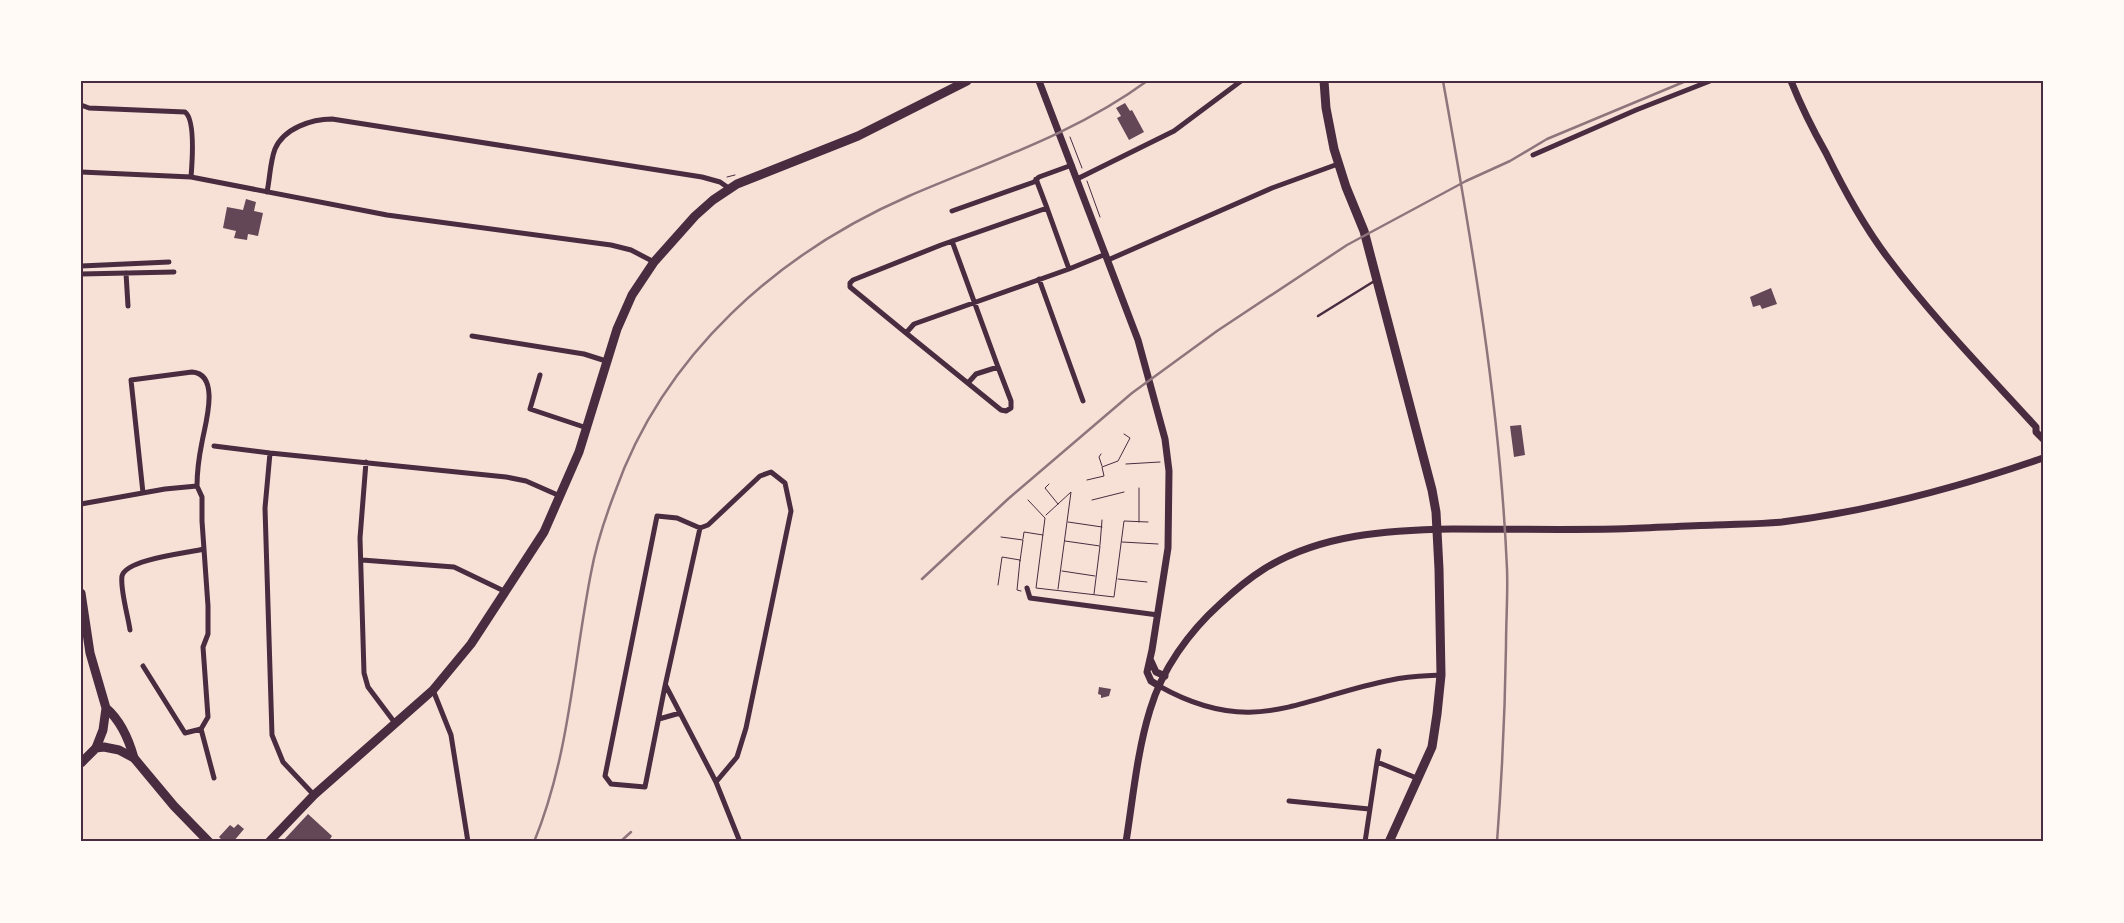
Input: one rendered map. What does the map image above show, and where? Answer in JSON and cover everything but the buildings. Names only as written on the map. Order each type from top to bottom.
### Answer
[{"type":"main road","points":[[269,842],[314,795],[433,690],[471,644],[504,591],[535,548],[560,496],[588,428],[606,361],[630,300],[654,262],[695,216],[730,189],[773,168],[858,136],[967,81]]},
{"type":"main road","points":[[1324,81],[1326,108],[1338,164],[1364,231],[1434,500],[1438,529],[1441,675],[1432,747],[1389,842]]},
{"type":"main road","points":[[81,593],[90,654],[106,708],[104,730],[96,748],[81,763]]},
{"type":"main road","points":[[106,708],[112,713],[121,728],[131,746],[134,758]]},
{"type":"main road","points":[[96,748],[114,748],[134,758],[174,806],[208,842]]},
{"type":"street","points":[[1040,81],[1138,340],[1163,431],[1168,459],[1170,518],[1168,548],[1147,672],[1148,678],[1159,686],[1218,710],[1237,713],[1291,708],[1393,679],[1441,675]]},
{"type":"street","points":[[1077,179],[1174,131],[1241,81]]},
{"type":"street","points":[[1533,155],[1628,113],[1710,81]]},
{"type":"street","points":[[1791,81],[1800,103],[1844,189],[1888,259],[1949,330],[2039,428],[2036,432],[2043,439]]},
{"type":"street","points":[[81,105],[89,108],[185,112],[189,115],[191,126],[191,177]]},
{"type":"street","points":[[267,192],[275,150],[279,143],[299,127],[313,121],[332,119],[682,173],[714,180],[730,189]]},
{"type":"street","points":[[906,333],[914,324],[1039,279],[1108,257],[1272,188],[1338,164]]},
{"type":"street","points":[[952,211],[1072,165]]},
{"type":"street","points":[[81,172],[191,177],[226,182],[267,192],[387,215],[611,245],[631,250],[654,262]]},
{"type":"street","points":[[1036,179],[1069,269]]},
{"type":"street","points":[[952,242],[1011,404],[1008,410],[1001,410],[851,289],[850,283],[853,280],[952,242],[1046,208]]},
{"type":"street","points":[[81,266],[169,262]]},
{"type":"street","points":[[81,274],[174,272]]},
{"type":"street","points":[[126,273],[128,306]]},
{"type":"street","points":[[1039,279],[1083,401]]},
{"type":"street","points":[[472,336],[584,354],[606,361]]},
{"type":"street","points":[[968,383],[976,374],[998,367]]},
{"type":"street","points":[[143,493],[131,380],[192,372],[199,373],[204,378],[208,387],[209,406],[200,450],[197,486],[202,497],[208,634],[203,647],[208,717],[201,729],[214,778]]},
{"type":"street","points":[[540,375],[530,410],[588,428]]},
{"type":"street","points":[[214,446],[506,477],[526,482],[560,496]]},
{"type":"street","points":[[270,453],[265,508],[272,735],[283,762],[314,795]]},
{"type":"street","points":[[1126,842],[1140,754],[1150,708],[1159,686],[1182,646],[1199,625],[1230,595],[1265,568],[1287,557],[1344,538],[1386,531],[1438,529],[1614,529],[1779,522],[1821,516],[1932,493],[2043,458]]},
{"type":"street","points":[[366,462],[361,507],[364,673],[368,686],[396,723]]},
{"type":"street","points":[[700,528],[645,787],[611,784],[604,776],[657,516],[677,518],[700,528],[708,525],[760,476],[771,472],[785,483],[791,511],[789,525],[741,743],[737,757],[716,782]]},
{"type":"street","points":[[81,504],[197,486]]},
{"type":"street","points":[[130,630],[122,582],[126,569],[143,562],[204,549]]},
{"type":"street","points":[[362,560],[454,567],[504,591]]},
{"type":"street","points":[[1027,590],[1030,598],[1158,615]]},
{"type":"street","points":[[1150,659],[1156,672],[1165,676]]},
{"type":"street","points":[[143,666],[185,733],[201,729]]},
{"type":"street","points":[[665,686],[716,782],[740,842]]},
{"type":"street","points":[[433,690],[451,735],[468,842]]},
{"type":"street","points":[[659,719],[680,713]]},
{"type":"street","points":[[1365,842],[1379,751]]},
{"type":"street","points":[[1377,762],[1419,779]]},
{"type":"street","points":[[1289,801],[1369,809]]},
{"type":"lane","points":[[1318,316],[1377,280]]},
{"type":"path","points":[[1102,466],[1118,461],[1130,438],[1124,434]]},
{"type":"path","points":[[1087,480],[1104,476],[1099,457],[1101,454]]},
{"type":"path","points":[[1126,464],[1160,462]]},
{"type":"path","points":[[1049,484],[1045,488],[1058,504]]},
{"type":"path","points":[[1138,488],[1139,522]]},
{"type":"path","points":[[1046,515],[1071,492],[1058,590]]},
{"type":"path","points":[[1092,500],[1124,492]]},
{"type":"path","points":[[1028,500],[1045,518],[1036,588],[1114,597],[1124,521],[1148,522]]},
{"type":"path","points":[[1094,595],[1102,520]]},
{"type":"path","points":[[1067,522],[1102,527]]},
{"type":"path","points":[[1027,590],[1017,590],[1024,532],[1043,535]]},
{"type":"path","points":[[1001,537],[1023,540]]},
{"type":"path","points":[[1064,541],[1100,546]]},
{"type":"path","points":[[1121,542],[1158,544]]},
{"type":"path","points":[[998,585],[1002,558],[1020,562]]},
{"type":"path","points":[[1060,571],[1096,576]]},
{"type":"path","points":[[1116,578],[1147,582]]},
{"type":"railway","points":[[534,842],[556,776],[591,573],[604,522],[636,442],[663,396],[695,353],[731,314],[771,278],[815,247],[861,219],[909,196],[1061,131],[1119,100],[1147,81]]},
{"type":"railway","points":[[1443,81],[1483,324],[1498,446],[1503,508],[1507,597],[1504,719],[1497,842]]},
{"type":"railway","points":[[922,579],[1008,499],[1132,393],[1217,331],[1347,245],[1466,181],[1510,161],[1547,139],[1686,81]]},
{"type":"railway","points":[[620,842],[631,832]]}]
